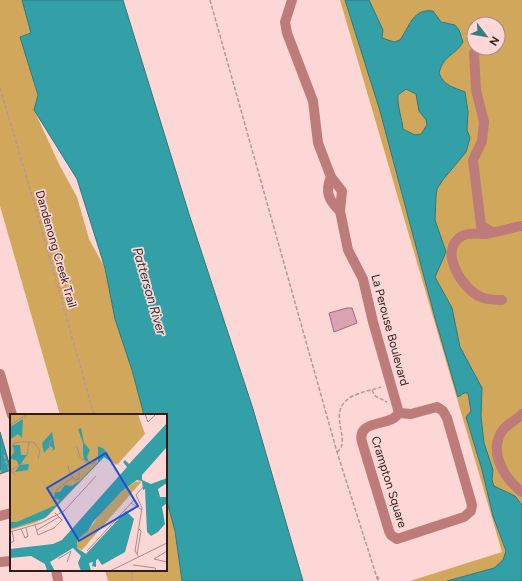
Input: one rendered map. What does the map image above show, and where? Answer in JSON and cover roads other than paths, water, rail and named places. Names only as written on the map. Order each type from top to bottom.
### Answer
[{"type":"street","name":"La Perouse Boulevard","points":[[292,0],[285,22],[287,33],[313,101],[318,143],[331,177],[328,187],[328,195],[332,203],[340,211],[349,251],[364,282],[373,322],[399,413]]},
{"type":"street","points":[[474,56],[476,90],[484,122],[482,141],[473,160],[481,226],[492,232]]},
{"type":"street","points":[[502,300],[480,297],[464,283],[454,267],[451,254],[455,243],[461,236],[471,233],[492,232],[522,226]]},
{"type":"street","points":[[0,374],[12,414]]},
{"type":"street","name":"Crampton Square","points":[[437,407],[443,411],[472,507],[470,514],[466,516],[398,539],[392,536],[389,531],[361,437],[365,428],[392,419],[399,413],[411,414],[437,407]]},
{"type":"street","points":[[522,414],[503,429],[498,439],[497,448],[506,476],[522,492]]},
{"type":"street","points":[[0,516],[10,513]]},
{"type":"water","name":"Patterson River","points":[[22,0],[123,0],[189,214],[253,409],[303,581],[182,581],[175,531],[167,502],[167,414],[144,414],[132,370],[115,319],[105,268],[77,179],[34,110],[38,95],[20,37],[31,33]]},
{"type":"water","points":[[345,0],[369,0],[383,30],[382,38],[394,42],[400,40],[416,15],[421,12],[433,11],[441,22],[455,25],[459,30],[463,42],[460,47],[446,59],[439,73],[443,81],[465,92],[468,112],[467,130],[470,138],[466,152],[437,189],[435,220],[446,252],[435,277],[452,308],[460,347],[482,388],[481,416],[484,443],[493,470],[492,480],[494,486],[515,496],[522,505],[522,581],[447,581],[494,568],[503,560],[506,551],[493,516],[482,470],[466,417],[471,411],[468,393],[464,393],[458,397],[435,318],[380,111]],"holes":[[[406,89],[416,94],[419,111],[426,120],[427,125],[421,134],[415,135],[403,129],[398,95]]]},
{"type":"water","points":[[0,432],[10,470],[0,474]]}]
